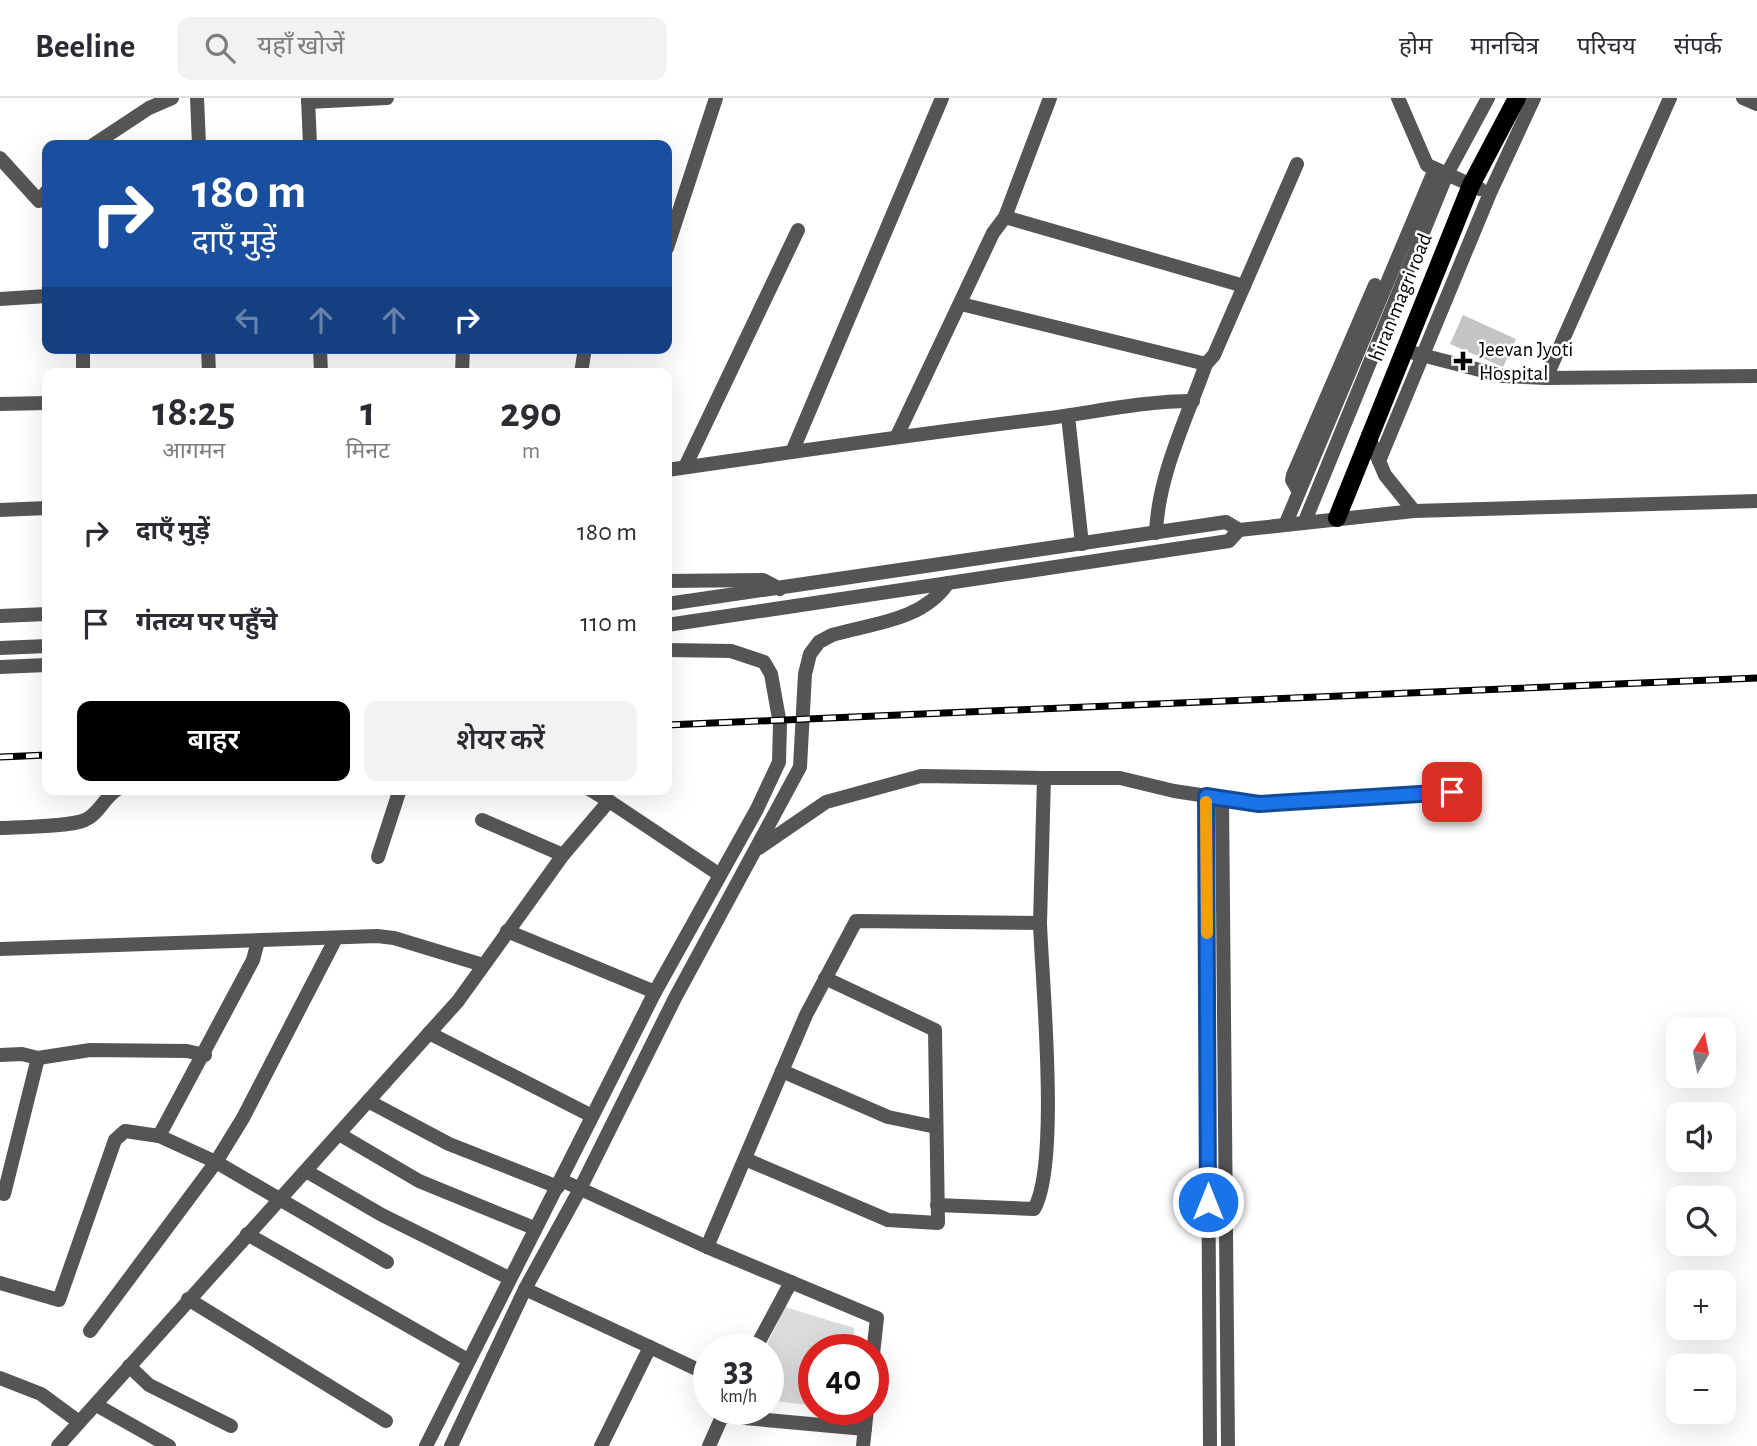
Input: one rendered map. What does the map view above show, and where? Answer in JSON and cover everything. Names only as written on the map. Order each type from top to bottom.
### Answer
[{"type":"main road","name":"hiran magri road","points":[[1337,518],[1402,350],[1471,185],[1517,98]]},
{"type":"street","points":[[101,140],[149,108],[172,98]]},
{"type":"street","points":[[197,98],[199,140]]},
{"type":"street","points":[[310,140],[308,100],[387,98]]},
{"type":"street","points":[[672,233],[716,98]]},
{"type":"street","points":[[792,452],[942,98]]},
{"type":"street","points":[[897,436],[992,233],[1005,217],[1050,98]]},
{"type":"street","points":[[1398,98],[1436,169],[1490,193]]},
{"type":"street","points":[[1286,523],[1299,492],[1292,480],[1293,475],[1436,169],[1488,98]]},
{"type":"street","points":[[1378,461],[1490,193],[1534,98]]},
{"type":"street","points":[[1546,378],[1671,98]]},
{"type":"street","points":[[1743,98],[1757,104]]},
{"type":"street","points":[[0,158],[39,201],[42,197]]},
{"type":"street","points":[[1156,533],[1166,477],[1206,364],[1214,355],[1297,164]]},
{"type":"street","points":[[1305,521],[1436,169]]},
{"type":"street","points":[[1005,217],[1244,286]]},
{"type":"street","points":[[685,467],[798,230]]},
{"type":"street","points":[[0,299],[42,296]]},
{"type":"street","points":[[961,304],[1206,364]]},
{"type":"street","points":[[1402,350],[1503,376],[1757,376]]},
{"type":"street","points":[[672,469],[897,436],[1068,416],[1151,401],[1193,401]]},
{"type":"street","points":[[0,404],[42,403]]},
{"type":"street","points":[[1068,416],[1082,544]]},
{"type":"street","points":[[1368,435],[1378,461],[1398,493],[1414,511]]},
{"type":"street","points":[[672,624],[1229,541],[1239,530],[1286,523],[1414,511],[1757,501]]},
{"type":"street","points":[[0,510],[42,508]]},
{"type":"street","points":[[672,603],[1226,522],[1239,530]]},
{"type":"street","points":[[672,580],[763,580],[779,589]]},
{"type":"street","points":[[451,1446],[525,1289],[580,1189],[675,998],[759,848],[800,767],[805,674],[810,654],[819,642],[832,635],[921,610],[937,599],[948,583]]},
{"type":"street","points":[[0,617],[42,614]]},
{"type":"street","points":[[0,648],[42,646]]},
{"type":"street","points":[[426,1446],[655,992],[779,762],[780,724],[771,674],[764,662],[751,655],[731,652],[672,650]]},
{"type":"street","points":[[0,667],[42,665]]},
{"type":"street","points":[[759,848],[826,802],[921,776],[1120,778],[1259,804],[1452,792]]},
{"type":"street","points":[[937,1205],[1034,1209],[1041,1197],[1048,1119],[1040,923],[1044,778]]},
{"type":"street","points":[[0,828],[83,821],[98,811],[109,795]]},
{"type":"street","points":[[379,857],[398,795]]},
{"type":"street","points":[[599,795],[720,874]]},
{"type":"street","points":[[1206,796],[1210,1446]]},
{"type":"street","points":[[1222,798],[1228,1446]]},
{"type":"street","points":[[58,1446],[79,1422],[98,1406],[129,1366],[429,1033],[483,965],[563,855],[609,801]]},
{"type":"street","points":[[482,820],[563,855]]},
{"type":"street","points":[[707,1247],[782,1071],[825,978],[856,921],[1040,923]]},
{"type":"street","points":[[508,931],[655,992]]},
{"type":"street","points":[[0,949],[394,938],[483,965]]},
{"type":"street","points":[[90,1331],[216,1162],[243,1118],[335,940]]},
{"type":"street","points":[[159,1136],[205,1055],[253,960],[258,941]]},
{"type":"street","points":[[745,1159],[888,1220],[938,1223],[935,1030],[825,978]]},
{"type":"street","points":[[429,1033],[592,1115]]},
{"type":"street","points":[[0,1055],[22,1054],[37,1058],[90,1051],[187,1051],[205,1055]]},
{"type":"street","points":[[0,1193],[4,1194],[37,1058]]},
{"type":"street","points":[[782,1071],[888,1116],[936,1127]]},
{"type":"street","points":[[368,1101],[449,1144],[580,1189],[707,1247],[877,1318],[875,1334]]},
{"type":"street","points":[[0,1283],[58,1300],[115,1140],[125,1131],[159,1136],[216,1162],[387,1262]]},
{"type":"street","points":[[339,1134],[419,1181],[534,1228]]},
{"type":"street","points":[[306,1171],[382,1214],[509,1278]]},
{"type":"street","points":[[247,1234],[468,1360]]},
{"type":"street","points":[[763,1334],[791,1282]]},
{"type":"street","points":[[525,1289],[693,1367]]},
{"type":"street","points":[[188,1300],[386,1422]]},
{"type":"street","points":[[601,1446],[650,1347]]},
{"type":"street","points":[[129,1366],[149,1385],[231,1426]]},
{"type":"street","points":[[0,1378],[41,1394],[79,1422]]},
{"type":"street","points":[[98,1406],[169,1446]]},
{"type":"street","points":[[784,1419],[864,1429]]},
{"type":"street","points":[[709,1446],[718,1425]]},
{"type":"street","points":[[863,1446],[865,1425]]},
{"type":"shaded area","points":[[785,1307],[854,1328],[854,1334],[798,1334],[798,1404],[784,1402],[784,1334],[772,1334]]},
{"type":"building","points":[[1463,315],[1516,339],[1503,367],[1450,344]]},
{"type":"railway","points":[[672,725],[1757,678]]},
{"type":"railway","points":[[0,757],[42,755]]},
{"type":"slow traffic","points":[[1206,802],[1207,933]]},
{"type":"place","name":"Jeevan Jyoti Hospital","points":[[1463,361]]},
{"type":"route","points":[[1208,1202],[1206,796],[1259,804],[1452,792]]}]
